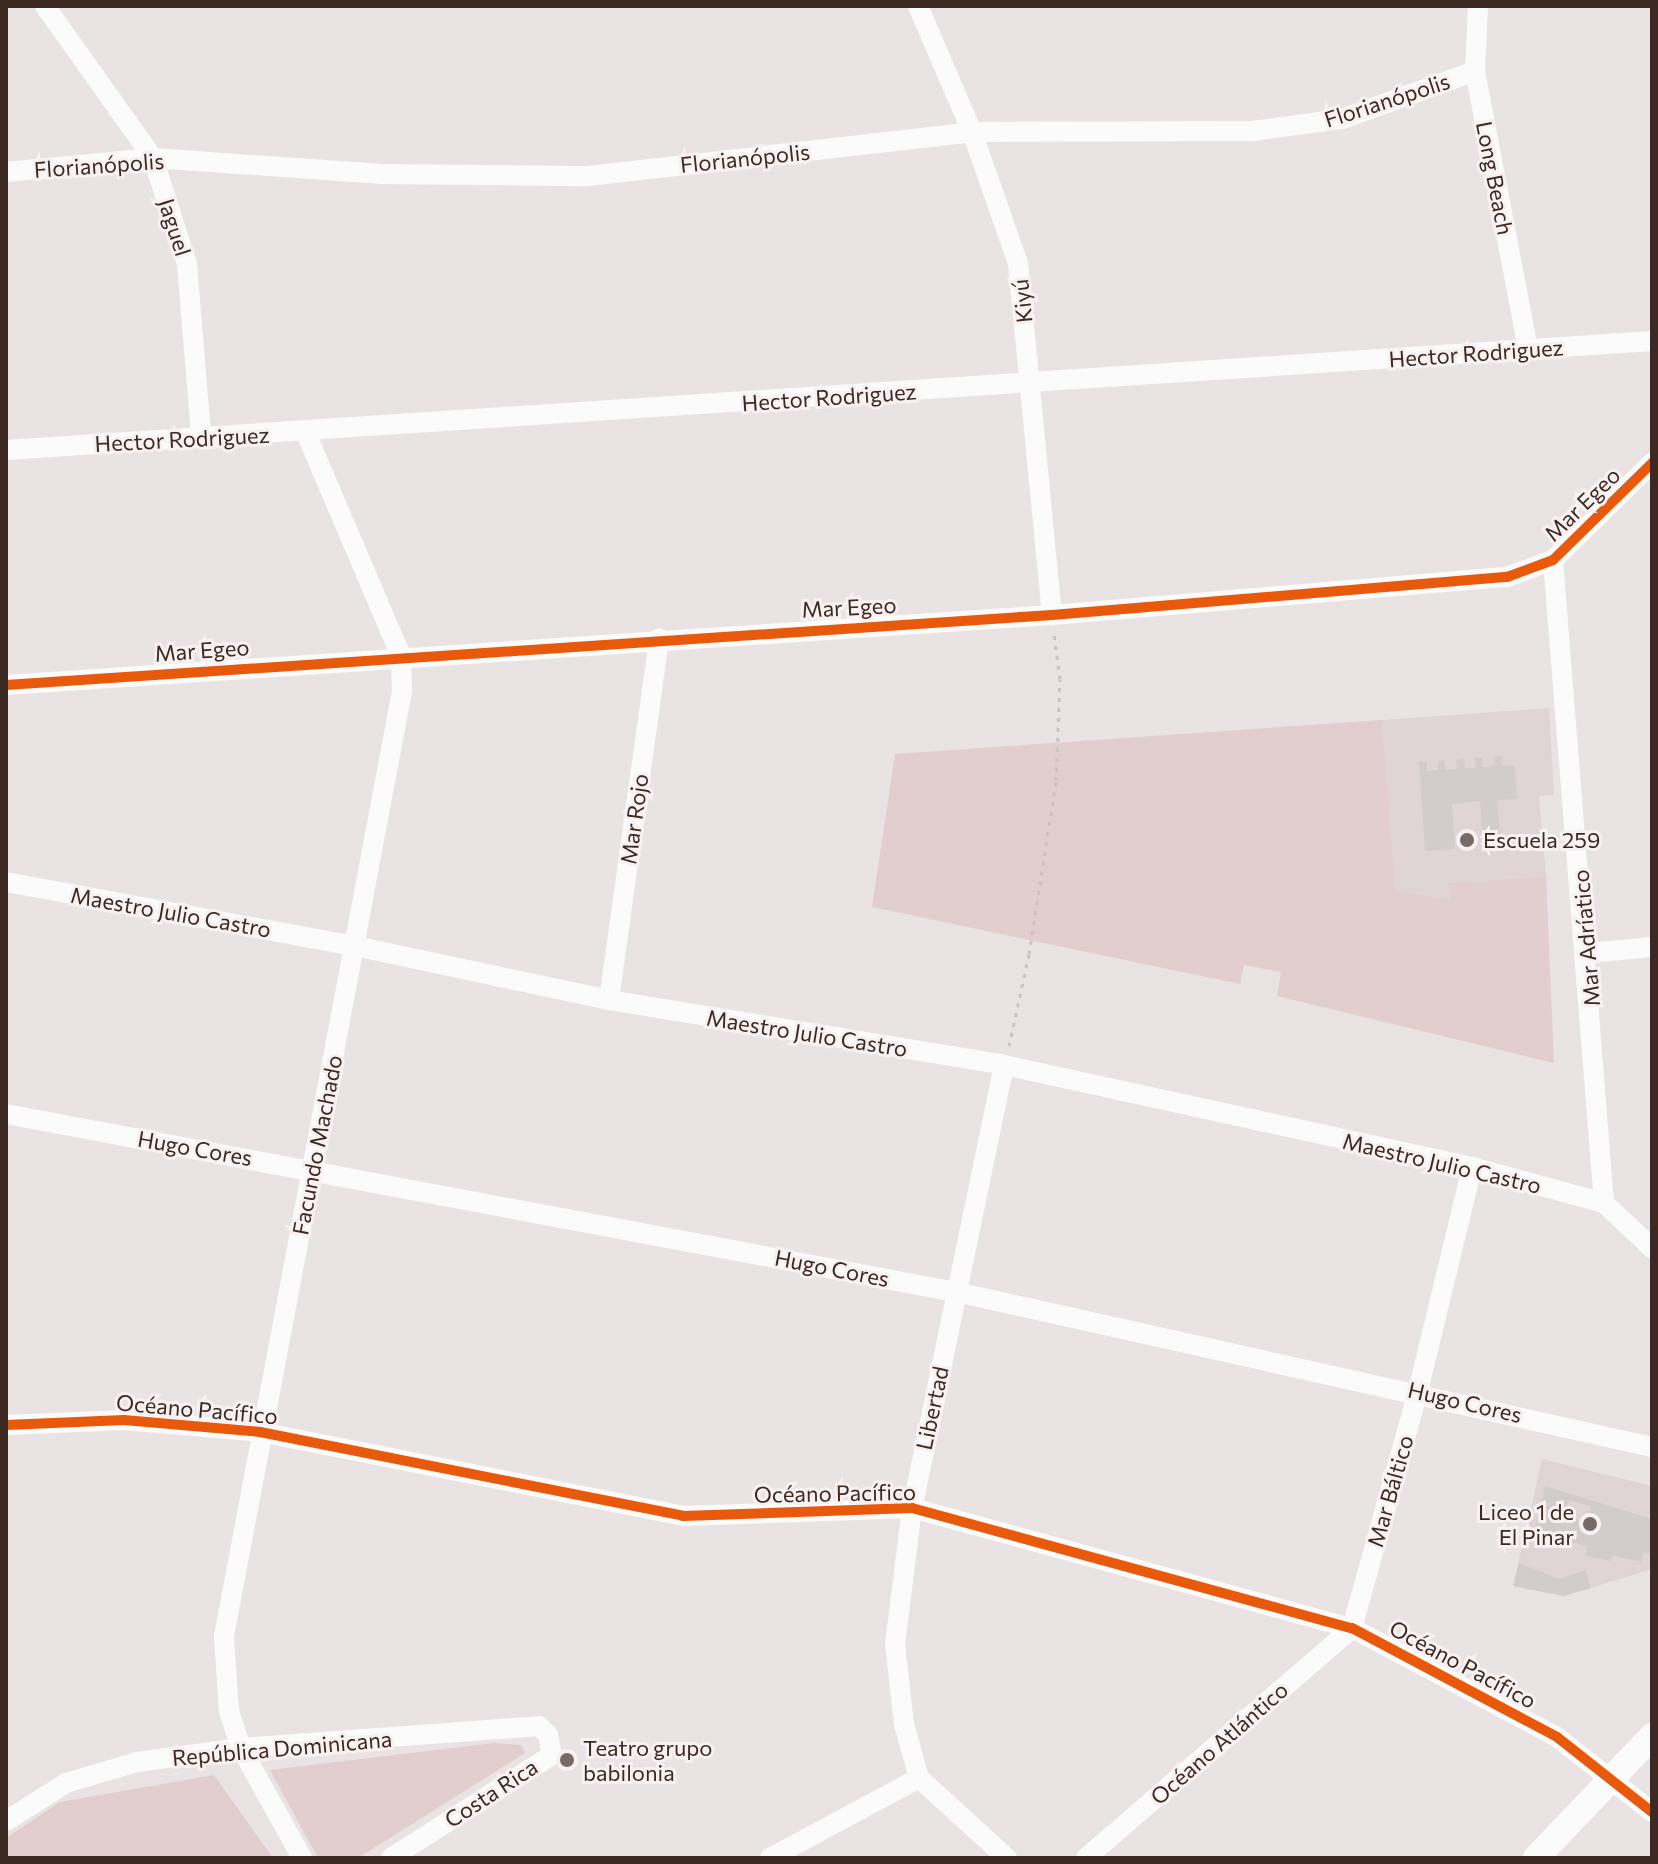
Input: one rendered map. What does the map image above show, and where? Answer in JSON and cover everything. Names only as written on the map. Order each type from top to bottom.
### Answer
[{"type":"street","name":"Jaguel","points":[[45,6],[153,158],[187,264],[201,436]]},
{"type":"street","name":"Kiyú","points":[[918,6],[972,132],[1018,263],[1052,615]]},
{"type":"street","name":"Long Beach","points":[[1478,6],[1475,71],[1528,349]]},
{"type":"street","name":"Florianópolis","points":[[6,172],[153,158],[382,174],[588,176],[972,132],[1253,131],[1342,119],[1475,71]]},
{"type":"street","name":"Hector Rodriguez","points":[[6,450],[201,436],[306,433],[1652,341]]},
{"type":"street","name":"Facundo Machado","points":[[302,1858],[241,1748],[229,1712],[224,1636],[402,691],[401,656],[306,433]]},
{"type":"street","name":"Mar Egeo","points":[[6,685],[659,638],[1052,615],[1507,577],[1553,560],[1652,463]]},
{"type":"street","name":"Mar Adríatico","points":[[1553,560],[1588,953],[1604,1203]]},
{"type":"street","name":"Mar Rojo","points":[[609,1000],[659,638]]},
{"type":"street","name":"Maestro Julio Castro","points":[[6,882],[355,946],[609,1000],[1004,1065],[1472,1167],[1604,1203]]},
{"type":"street","points":[[1588,953],[1652,947]]},
{"type":"street","name":"Libertad","points":[[919,1778],[904,1724],[895,1644],[912,1508],[1004,1065]]},
{"type":"street","name":"Hugo Cores","points":[[6,1114],[956,1292],[1418,1391],[1652,1447]]},
{"type":"street","name":"Mar Báltico","points":[[1352,1628],[1418,1391],[1472,1167]]},
{"type":"street","points":[[1604,1203],[1652,1248]]},
{"type":"street","name":"Océano Pacífico","points":[[6,1425],[124,1420],[260,1432],[683,1516],[912,1508],[1352,1628],[1557,1737],[1613,1777],[1652,1812]]},
{"type":"street","name":"Océano Atlántico","points":[[1086,1858],[1352,1628]]},
{"type":"street","name":"República Dominicana","points":[[6,1821],[66,1783],[137,1762],[241,1748],[539,1726],[548,1735],[552,1755]]},
{"type":"street","points":[[1536,1858],[1652,1736]]},
{"type":"street","name":"Costa Rica","points":[[391,1858],[552,1755]]},
{"type":"street","points":[[770,1858],[919,1778],[1007,1858]]},
{"type":"path","points":[[1004,1065],[1029,954],[1056,781],[1060,679],[1052,615]]},
{"type":"shaded area","name":"Escuela 259","points":[[1549,708],[1554,795],[1539,796],[1546,876],[1448,883],[1449,901],[1394,891],[1382,720]]},
{"type":"shaded area","points":[[1382,720],[1395,890],[1449,900],[1448,883],[1546,876],[1554,1063],[1277,996],[1281,972],[1244,965],[1240,984],[872,907],[895,754]]},
{"type":"shaded area","name":"Liceo 1 de El Pinar","points":[[1542,1459],[1652,1486],[1652,1569],[1564,1596],[1513,1586]]},
{"type":"shaded area","points":[[494,1743],[521,1745],[525,1753],[358,1858],[318,1858],[270,1770]]},
{"type":"shaded area","points":[[214,1775],[273,1858],[6,1858],[6,1838],[60,1802]]},
{"type":"building","points":[[1501,756],[1502,766],[1515,765],[1517,799],[1497,800],[1500,835],[1483,837],[1480,801],[1452,804],[1455,849],[1425,851],[1419,762],[1427,762],[1427,771],[1438,770],[1438,761],[1445,761],[1445,770],[1457,769],[1456,760],[1464,759],[1465,768],[1476,768],[1475,758],[1482,758],[1483,767],[1495,766],[1494,757]]},
{"type":"building","points":[[1545,1486],[1652,1519],[1652,1554],[1643,1552],[1641,1562],[1612,1555],[1610,1561],[1585,1556],[1588,1546],[1534,1534]],"holes":[[[1569,1500],[1591,1506],[1587,1522],[1565,1516]]]},
{"type":"building","points":[[1519,1563],[1559,1579],[1585,1570],[1591,1588],[1564,1596],[1513,1586]]},
{"type":"cycle path","points":[[6,685],[1052,615],[1507,577],[1553,560],[1652,463]]},
{"type":"cycle path","points":[[6,1425],[124,1420],[260,1432],[683,1516],[912,1508],[1352,1628],[1557,1737],[1652,1812]]},
{"type":"place","name":"Escuela 259","points":[[1467,840]]},
{"type":"place","name":"Liceo 1 de El Pinar","points":[[1590,1524]]},
{"type":"place","name":"Teatro grupo babilonia","points":[[567,1760]]}]
